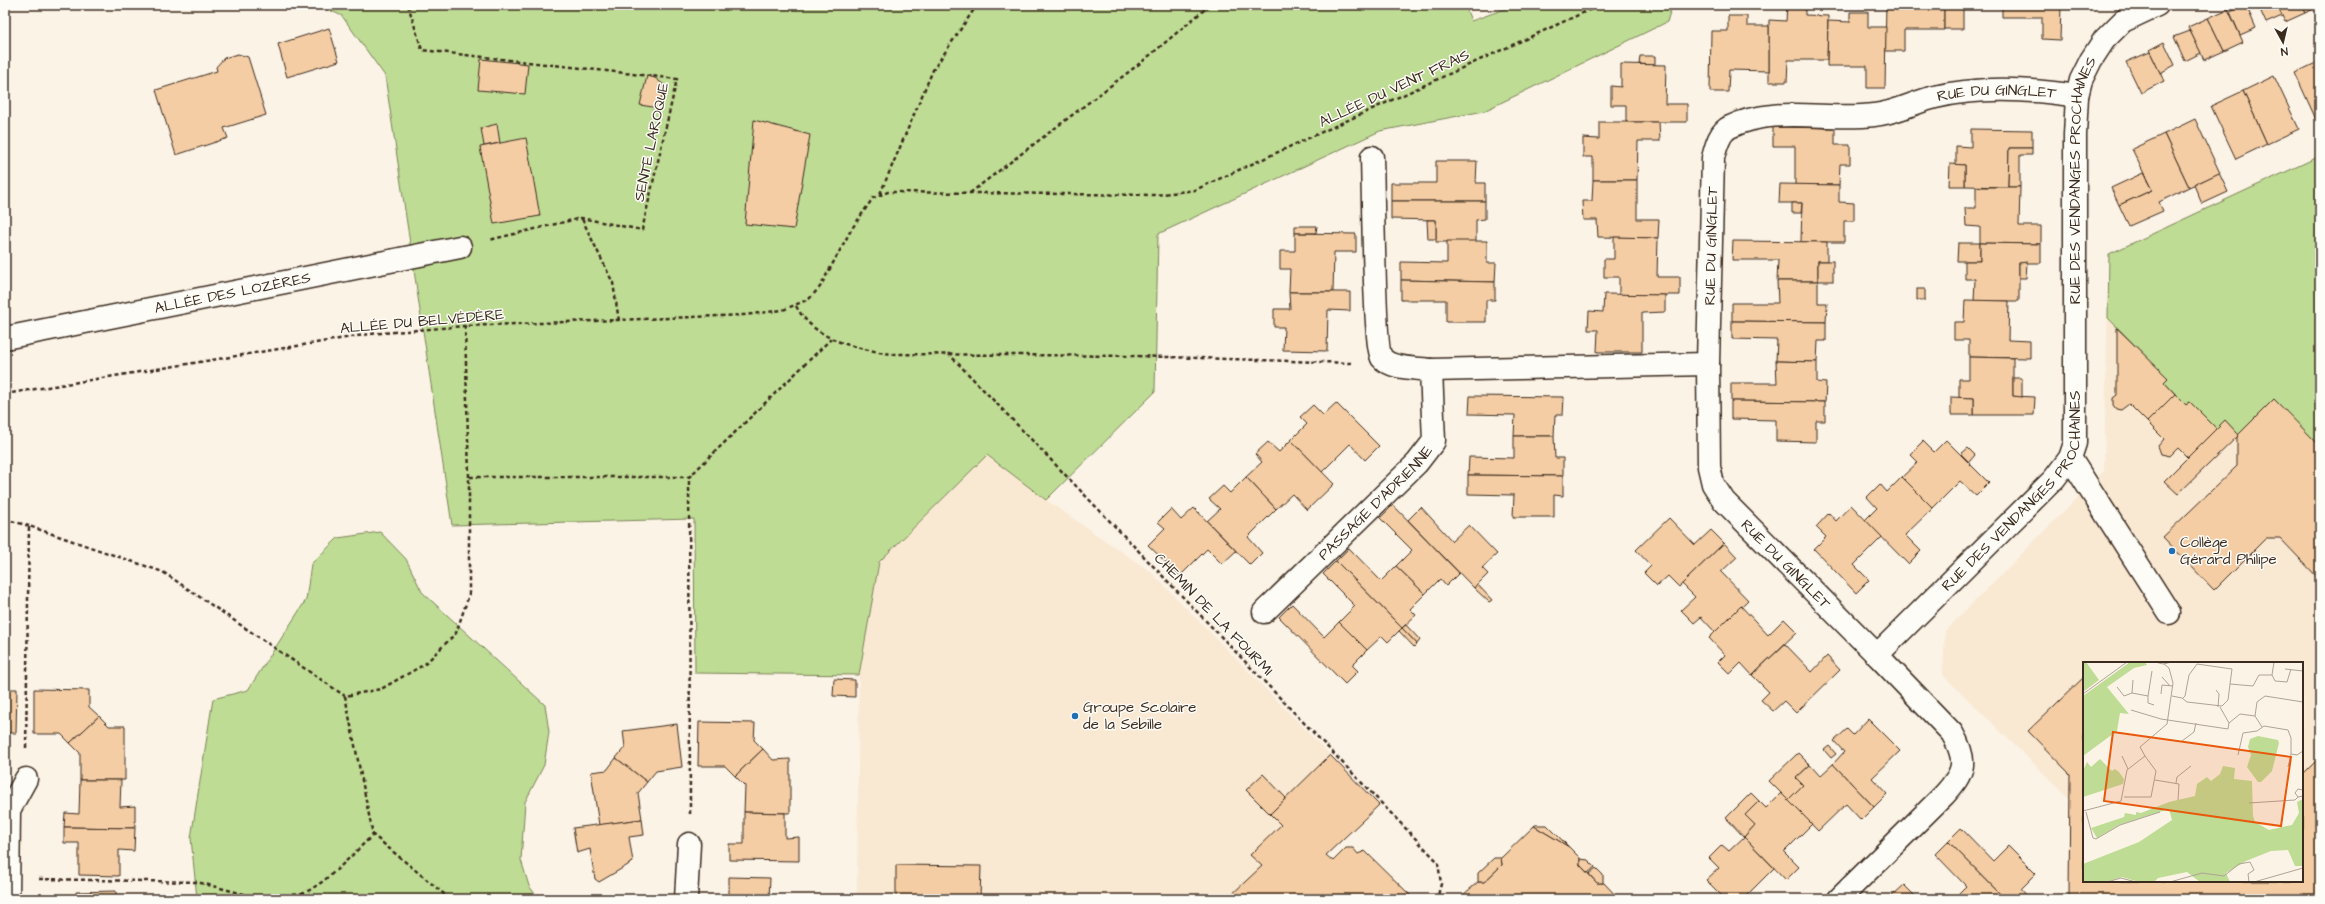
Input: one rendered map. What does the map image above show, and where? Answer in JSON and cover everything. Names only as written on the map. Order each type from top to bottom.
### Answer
[{"type":"street","name":"RUE DES VENDANGES PROCHAINES","points":[[1877,655],[2054,479],[2070,458],[2075,443],[2075,135],[2077,96],[2081,80],[2104,40],[2123,21],[2157,5]]},
{"type":"street","name":"RUE DU GINGLET","points":[[1877,655],[1724,501],[1713,484],[1710,467],[1708,364],[1713,158],[1718,141],[1728,128],[1748,120],[1781,116],[1873,115],[1895,112],[1936,96],[1963,91],[2042,90],[2077,96]]},
{"type":"street","points":[[1372,157],[1377,326],[1380,356],[1388,364],[1431,370],[1708,364]]},
{"type":"street","name":"ALLÉE DES LOZÈRES","points":[[5,338],[460,247]]},
{"type":"street","name":"PASSAGE D'ADRIENNE","points":[[1264,612],[1417,464],[1429,450],[1434,441],[1431,370]]},
{"type":"street","points":[[2070,458],[2111,519],[2169,613]]},
{"type":"street","points":[[1839,899],[1944,795],[1955,783],[1962,770],[1960,748],[1952,733],[1877,655]]},
{"type":"street","points":[[8,889],[9,810],[26,779]]},
{"type":"street","points":[[686,899],[689,844]]},
{"type":"path","name":"SENTE LAROQUE","points":[[408,5],[422,50],[677,79],[642,230],[581,218],[460,247]]},
{"type":"path","points":[[880,194],[933,70],[977,5]]},
{"type":"path","points":[[1210,5],[1143,61],[970,194],[888,192],[873,198],[851,230],[820,287],[809,299],[796,306],[803,318],[831,339],[858,349],[891,354],[948,353],[1388,364]]},
{"type":"path","name":"ALLÉE DU VENT FRAIS","points":[[970,194],[1155,195],[1195,190],[1600,5]]},
{"type":"path","points":[[581,218],[613,283],[619,320]]},
{"type":"path","name":"ALLÉE DU BELVÉDÈRE","points":[[5,394],[370,334],[465,326],[744,315],[796,306]]},
{"type":"path","points":[[345,696],[381,689],[425,664],[456,633],[469,595],[469,477],[465,326]]},
{"type":"path","points":[[469,477],[689,477],[831,339]]},
{"type":"path","name":"CHEMIN DE LA FOURMI","points":[[948,353],[1438,862],[1441,875],[1439,898]]},
{"type":"path","points":[[689,477],[689,844]]},
{"type":"path","points":[[5,520],[29,526],[163,572],[345,696],[373,835],[450,899]]},
{"type":"path","points":[[26,779],[29,526]]},
{"type":"path","points":[[288,899],[302,896],[330,875],[373,835]]},
{"type":"path","points":[[8,889],[197,882],[263,899]]},
{"type":"shaded area","name":"Collège Gérard Philipe","points":[[2320,156],[2320,892],[2313,899],[2069,899],[2070,799],[1943,675],[1945,631],[2104,471],[2109,254]]},
{"type":"shaded area","name":"Groupe Scolaire de la Sebille","points":[[987,455],[1046,500],[1151,572],[1379,805],[1326,855],[1333,861],[1346,848],[1353,848],[1358,854],[1365,851],[1410,895],[1406,899],[857,899],[859,675],[879,562]]},
{"type":"green space","points":[[319,5],[1465,5],[1471,21],[1516,5],[1672,5],[1667,22],[1484,111],[1380,131],[1158,234],[1155,392],[1046,500],[987,455],[879,562],[859,675],[695,673],[694,519],[452,525],[385,76],[342,16]]},
{"type":"green space","points":[[2320,156],[2320,446],[2239,435],[2225,421],[2217,429],[2190,402],[2186,405],[2164,382],[2167,378],[2108,318],[2109,254]]},
{"type":"green space","points":[[380,532],[406,559],[422,592],[545,705],[549,732],[544,765],[525,802],[521,860],[529,886],[539,899],[197,899],[191,838],[213,699],[248,690],[306,600],[311,564],[338,538]]},
{"type":"building","points":[[1787,5],[1805,6],[1805,15],[1828,16],[1827,60],[1788,60],[1787,82],[1769,82],[1769,20],[1786,21]]},
{"type":"building","points":[[1886,5],[1944,5],[1944,30],[1904,30],[1904,51],[1885,51]]},
{"type":"building","points":[[1944,5],[2002,5],[2002,7],[1963,7],[1963,29],[1944,29]]},
{"type":"building","points":[[2002,5],[2061,5],[2060,40],[2042,39],[2042,17],[2002,17]]},
{"type":"building","points":[[2246,5],[2256,28],[2240,35],[2230,12]]},
{"type":"building","points":[[2258,5],[2277,5],[2282,16],[2266,23]]},
{"type":"building","points":[[2277,5],[2301,5],[2305,13],[2285,22]]},
{"type":"building","points":[[2301,5],[2320,5],[2320,6],[2305,13]]},
{"type":"building","points":[[2228,9],[2243,42],[2224,51],[2208,18]]},
{"type":"building","points":[[1850,12],[1868,12],[1868,27],[1886,27],[1885,88],[1867,88],[1867,66],[1827,66],[1828,21],[1850,22]]},
{"type":"building","points":[[1728,16],[1747,16],[1747,26],[1769,26],[1769,71],[1729,70],[1728,92],[1710,92],[1711,31],[1728,31]]},
{"type":"building","points":[[2208,18],[2224,51],[2204,60],[2188,27]]},
{"type":"building","points":[[329,28],[339,61],[287,77],[278,44]]},
{"type":"building","points":[[2190,31],[2201,53],[2185,61],[2174,37]]},
{"type":"building","points":[[2164,42],[2175,65],[2160,73],[2149,50]]},
{"type":"building","points":[[2150,52],[2164,81],[2141,93],[2126,62]]},
{"type":"building","points":[[238,54],[248,57],[266,115],[224,128],[228,138],[176,155],[156,90],[217,71],[216,67],[224,58]]},
{"type":"building","points":[[1640,56],[1655,56],[1655,65],[1639,64]]},
{"type":"building","points":[[481,59],[528,64],[525,94],[478,90]]},
{"type":"building","points":[[2320,61],[2320,126],[2319,126],[2295,73]]},
{"type":"building","points":[[1621,64],[1666,65],[1665,104],[1687,104],[1687,122],[1626,122],[1626,105],[1611,105],[1611,86],[1621,87]]},
{"type":"building","points":[[647,76],[655,78],[664,85],[659,108],[640,105]]},
{"type":"building","points":[[2274,76],[2299,129],[2267,144],[2243,91]]},
{"type":"building","points":[[2243,91],[2267,144],[2236,159],[2211,106]]},
{"type":"building","points":[[2195,119],[2220,173],[2189,187],[2164,134]]},
{"type":"building","points":[[754,120],[810,135],[794,229],[745,224]]},
{"type":"building","points":[[1599,122],[1659,122],[1660,141],[1638,141],[1637,180],[1593,180],[1593,157],[1583,157],[1583,138],[1599,139]]},
{"type":"building","points":[[497,124],[500,143],[484,146],[481,128]]},
{"type":"building","points":[[1773,127],[1835,128],[1835,145],[1850,145],[1850,164],[1840,164],[1839,185],[1795,185],[1795,146],[1773,146]]},
{"type":"building","points":[[1971,129],[2032,130],[2032,148],[2009,148],[2008,187],[1965,186],[1965,165],[1956,165],[1956,146],[1971,147]]},
{"type":"building","points":[[2164,134],[2189,187],[2159,202],[2163,211],[2129,226],[2119,205],[2152,190],[2132,149]]},
{"type":"building","points":[[526,138],[540,216],[494,224],[480,147]]},
{"type":"building","points":[[2009,148],[2032,148],[2032,155],[2020,155],[2020,187],[2008,187]]},
{"type":"building","points":[[1436,161],[1477,161],[1476,183],[1485,183],[1485,201],[1391,201],[1391,183],[1436,183]]},
{"type":"building","points":[[1950,164],[1965,165],[1965,186],[1949,186]]},
{"type":"building","points":[[2143,173],[2152,190],[2119,205],[2111,188]]},
{"type":"building","points":[[2219,173],[2228,192],[2202,204],[2194,185]]},
{"type":"building","points":[[1593,180],[1637,180],[1637,219],[1659,219],[1658,238],[1598,237],[1597,220],[1583,220],[1582,201],[1592,201]]},
{"type":"building","points":[[1780,184],[1839,185],[1839,202],[1854,203],[1854,221],[1844,221],[1844,242],[1801,242],[1802,203],[1779,203]]},
{"type":"building","points":[[1976,187],[2020,187],[2019,226],[2041,226],[2041,244],[1980,243],[1980,227],[1966,226],[1965,208],[1976,208]]},
{"type":"building","points":[[1391,201],[1485,201],[1485,219],[1476,220],[1476,242],[1436,242],[1436,220],[1391,219]]},
{"type":"building","points":[[1792,203],[1802,203],[1801,213],[1792,213]]},
{"type":"building","points":[[1427,220],[1436,220],[1436,239],[1428,239]]},
{"type":"building","points":[[1295,226],[1317,226],[1316,233],[1295,233]]},
{"type":"building","points":[[1295,233],[1356,234],[1356,252],[1334,252],[1333,292],[1289,292],[1290,269],[1280,269],[1280,251],[1295,251]]},
{"type":"building","points":[[1614,237],[1658,238],[1657,277],[1680,277],[1680,295],[1619,295],[1619,277],[1604,277],[1604,259],[1614,259]]},
{"type":"building","points":[[1447,241],[1487,241],[1487,263],[1496,263],[1495,282],[1401,280],[1401,262],[1447,263]]},
{"type":"building","points":[[1733,241],[1827,242],[1827,261],[1818,261],[1818,281],[1777,281],[1778,260],[1732,260]]},
{"type":"building","points":[[1958,243],[1980,243],[1980,261],[1957,261]]},
{"type":"building","points":[[1980,243],[2041,244],[2041,263],[2019,263],[2019,301],[1974,301],[1975,279],[1965,279],[1965,261],[1980,261]]},
{"type":"building","points":[[1818,261],[1833,261],[1833,281],[1818,281]]},
{"type":"building","points":[[2027,262],[2026,278],[2019,278],[2019,263]]},
{"type":"building","points":[[1401,280],[1495,282],[1495,300],[1486,300],[1486,322],[1446,322],[1446,300],[1401,300]]},
{"type":"building","points":[[1777,281],[1818,281],[1818,303],[1827,303],[1826,322],[1732,321],[1732,303],[1778,303]]},
{"type":"building","points":[[1917,289],[1925,289],[1925,300],[1917,300]]},
{"type":"building","points":[[1289,292],[1350,292],[1350,311],[1328,310],[1327,351],[1283,350],[1284,327],[1274,327],[1274,309],[1290,309]]},
{"type":"building","points":[[1604,294],[1665,295],[1665,312],[1642,313],[1642,352],[1597,352],[1598,330],[1588,330],[1589,311],[1603,312]]},
{"type":"building","points":[[1965,300],[2009,301],[2008,340],[2030,341],[2030,358],[1969,357],[1969,340],[1954,340],[1954,322],[1964,322]]},
{"type":"building","points":[[1732,321],[1826,322],[1826,341],[1818,341],[1817,362],[1776,361],[1777,340],[1732,339]]},
{"type":"building","points":[[2117,328],[2168,378],[2164,382],[2175,394],[2147,422],[2129,404],[2121,410],[2116,409],[2113,405],[2113,398],[2117,395]]},
{"type":"building","points":[[1969,357],[2013,358],[2013,396],[2035,397],[2034,415],[1974,415],[1974,398],[1959,398],[1959,379],[1969,379]]},
{"type":"building","points":[[1776,361],[1817,362],[1817,382],[1826,383],[1825,402],[1731,401],[1731,383],[1777,383]]},
{"type":"building","points":[[2013,378],[2022,378],[2022,397],[2013,396]]},
{"type":"building","points":[[2175,394],[2186,405],[2190,402],[2217,429],[2188,458],[2178,448],[2170,456],[2161,454],[2158,446],[2164,439],[2147,422]]},
{"type":"building","points":[[1470,396],[1564,397],[1563,415],[1555,415],[1554,436],[1514,436],[1515,415],[1469,414]]},
{"type":"building","points":[[1951,397],[1974,398],[1974,415],[1951,415]]},
{"type":"building","points":[[2274,399],[2320,446],[2320,580],[2280,538],[2266,538],[2214,590],[2163,537],[2237,466],[2237,436]]},
{"type":"building","points":[[1731,401],[1825,402],[1825,421],[1816,421],[1816,442],[1776,441],[1776,420],[1731,419]]},
{"type":"building","points":[[1336,403],[1379,446],[1365,460],[1350,444],[1322,472],[1291,440],[1307,424],[1300,417],[1313,405],[1323,415]]},
{"type":"building","points":[[2225,420],[2239,435],[2178,494],[2164,481]]},
{"type":"building","points":[[1514,436],[1554,436],[1555,458],[1563,458],[1563,476],[1468,475],[1469,457],[1514,458]]},
{"type":"building","points":[[1291,440],[1334,484],[1307,510],[1292,494],[1276,509],[1246,477],[1262,462],[1255,454],[1268,442],[1279,452]]},
{"type":"building","points":[[1946,440],[1989,483],[1976,496],[1960,481],[1933,508],[1902,477],[1918,462],[1910,454],[1923,441],[1934,452]]},
{"type":"building","points":[[1968,448],[1975,455],[1969,462],[1961,454]]},
{"type":"building","points":[[1468,475],[1563,476],[1563,496],[1554,495],[1554,517],[1513,517],[1514,495],[1468,494]]},
{"type":"building","points":[[1246,477],[1276,509],[1248,537],[1262,553],[1250,565],[1207,521],[1220,509],[1209,499],[1223,486],[1230,493]]},
{"type":"building","points":[[1902,477],[1933,508],[1905,535],[1921,551],[1908,564],[1865,520],[1877,508],[1867,497],[1880,484],[1887,492]]},
{"type":"building","points":[[1393,505],[1459,573],[1446,586],[1440,579],[1425,594],[1396,566],[1412,550],[1380,518]]},
{"type":"building","points":[[1851,505],[1882,537],[1854,565],[1869,580],[1856,593],[1814,549],[1826,537],[1816,527],[1829,513],[1836,521]]},
{"type":"building","points":[[1421,507],[1452,541],[1469,525],[1497,554],[1482,568],[1488,574],[1474,588],[1408,520]]},
{"type":"building","points":[[1194,508],[1236,551],[1222,564],[1207,549],[1180,576],[1148,545],[1165,528],[1158,522],[1171,509],[1181,520]]},
{"type":"building","points":[[1669,518],[1695,545],[1711,530],[1724,543],[1679,587],[1668,576],[1657,586],[1644,573],[1651,566],[1636,550]]},
{"type":"building","points":[[1724,543],[1737,557],[1721,572],[1748,600],[1715,632],[1701,617],[1694,623],[1681,610],[1695,597],[1682,584]]},
{"type":"building","points":[[1349,548],[1381,581],[1396,566],[1425,594],[1410,609],[1416,615],[1402,628],[1336,561]]},
{"type":"building","points":[[1336,561],[1402,628],[1388,642],[1382,636],[1367,650],[1339,622],[1355,606],[1323,574]]},
{"type":"building","points":[[1477,584],[1492,600],[1489,602],[1474,588]]},
{"type":"building","points":[[1292,604],[1324,637],[1339,622],[1367,650],[1352,665],[1358,671],[1345,684],[1279,617]]},
{"type":"building","points":[[1741,606],[1768,635],[1784,619],[1797,632],[1752,675],[1741,663],[1730,674],[1718,662],[1725,655],[1709,638]]},
{"type":"building","points":[[1406,625],[1420,640],[1417,644],[1402,628]]},
{"type":"building","points":[[1402,628],[1417,644],[1414,647],[1399,631]]},
{"type":"building","points":[[1785,644],[1812,672],[1827,656],[1840,670],[1796,713],[1784,701],[1773,711],[1761,700],[1769,692],[1752,675]]},
{"type":"building","points":[[2083,678],[2083,882],[2303,882],[2303,774],[2320,757],[2320,892],[2313,899],[2069,899],[2070,774],[2028,731]]},
{"type":"building","points":[[834,679],[855,680],[855,697],[833,696]]},
{"type":"building","points":[[5,689],[17,689],[16,733],[5,733]]},
{"type":"building","points":[[34,689],[89,690],[89,707],[99,716],[70,743],[61,734],[34,734]]},
{"type":"building","points":[[99,716],[109,726],[125,726],[125,780],[80,780],[80,753],[70,743]]},
{"type":"building","points":[[1868,719],[1900,751],[1872,778],[1887,794],[1874,807],[1833,764],[1844,752],[1834,741],[1847,729],[1853,735]]},
{"type":"building","points":[[699,722],[755,723],[754,740],[763,749],[735,776],[725,766],[698,766]]},
{"type":"building","points":[[677,724],[682,767],[656,771],[647,782],[616,758],[625,747],[623,731]]},
{"type":"building","points":[[1829,746],[1836,754],[1831,758],[1824,750]]},
{"type":"building","points":[[763,749],[773,760],[790,759],[790,813],[744,812],[745,786],[735,776]]},
{"type":"building","points":[[1798,753],[1810,765],[1796,778],[1803,785],[1788,800],[1769,781]]},
{"type":"building","points":[[1330,755],[1379,805],[1326,855],[1333,861],[1346,848],[1353,848],[1358,854],[1365,851],[1410,895],[1406,899],[1235,899],[1231,895],[1262,866],[1250,855],[1281,825],[1270,814]]},
{"type":"building","points":[[616,758],[647,782],[638,793],[642,819],[599,825],[591,772],[607,770]]},
{"type":"building","points":[[1833,764],[1874,807],[1861,820],[1846,804],[1818,831],[1788,800],[1803,785],[1796,778],[1810,765],[1820,776]]},
{"type":"building","points":[[1263,774],[1286,798],[1270,814],[1246,790]]},
{"type":"building","points":[[80,780],[121,780],[120,807],[135,806],[135,828],[64,827],[65,813],[79,814]]},
{"type":"building","points":[[1751,793],[1759,801],[1745,815],[1755,825],[1744,837],[1726,818]]},
{"type":"building","points":[[1781,793],[1812,824],[1784,852],[1799,867],[1786,880],[1744,837],[1755,825],[1745,815],[1759,801],[1766,808]]},
{"type":"building","points":[[744,812],[785,813],[785,838],[799,837],[799,861],[729,860],[729,844],[744,844]]},
{"type":"building","points":[[642,819],[644,835],[629,837],[633,862],[599,882],[595,879],[590,849],[577,853],[573,828]]},
{"type":"building","points":[[1547,825],[1569,847],[1534,826]]},
{"type":"building","points":[[1534,826],[1569,847],[1580,858],[1580,865],[1597,883],[1604,883],[1619,899],[1467,899],[1463,895],[1478,882],[1484,882],[1502,865],[1501,858]]},
{"type":"building","points":[[64,827],[135,828],[134,851],[119,850],[119,876],[79,875],[79,843],[64,843]]},
{"type":"building","points":[[1961,828],[1993,861],[2008,846],[2036,874],[2021,889],[2027,896],[2024,899],[2005,899],[1948,841]]},
{"type":"building","points":[[1744,837],[1774,868],[1747,895],[1750,899],[1725,899],[1706,880],[1719,868],[1709,858],[1722,845],[1729,851]]},
{"type":"building","points":[[1948,841],[2005,899],[1953,899],[1966,886],[1935,854]]},
{"type":"building","points":[[1494,858],[1501,858],[1502,865],[1484,882],[1478,882],[1478,873]]},
{"type":"building","points":[[1580,859],[1588,860],[1595,867],[1588,873],[1580,865]]},
{"type":"building","points":[[896,865],[981,866],[980,899],[896,899]]},
{"type":"building","points":[[1596,868],[1603,875],[1603,883],[1597,883],[1589,874]]},
{"type":"building","points":[[729,877],[770,878],[769,899],[729,899]]},
{"type":"building","points":[[1904,885],[1918,899],[1893,899],[1891,897]]},
{"type":"building","points":[[116,891],[116,899],[76,899],[76,892]]},
{"type":"place","name":"Collège Gérard Philipe","points":[[2172,551]]},
{"type":"place","name":"Groupe Scolaire de la Sebille","points":[[1075,716]]}]
